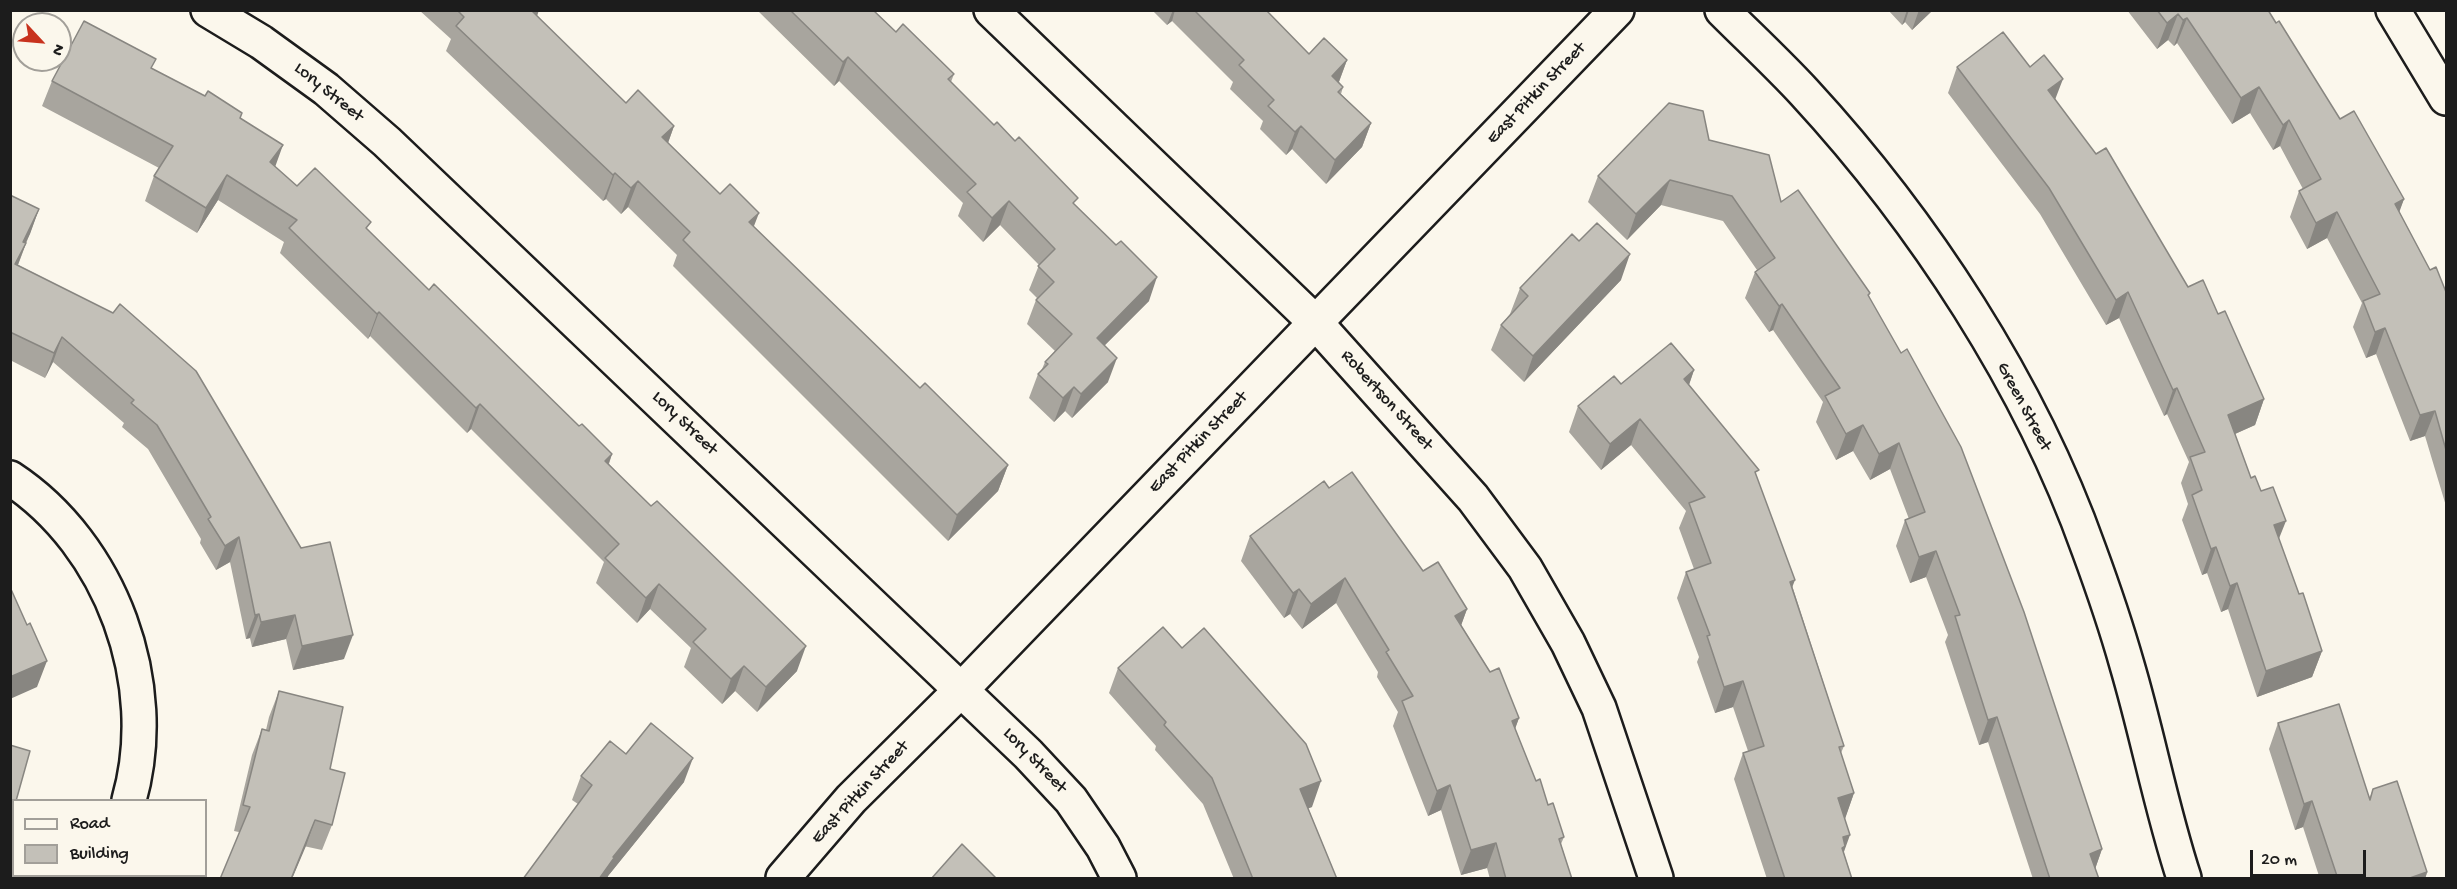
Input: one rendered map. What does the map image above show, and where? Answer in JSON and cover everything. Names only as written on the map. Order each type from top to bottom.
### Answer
[{"type":"street","name":"Lory Street","points":[[208,10],[261,42],[326,89],[387,142],[962,689],[1071,800],[1103,847],[1119,879]]},
{"type":"street","name":"Robertson Street","points":[[991,10],[1316,323],[1473,498],[1525,568],[1568,643],[1599,708],[1656,879]]},
{"type":"street","name":"East Pitkin Street","points":[[783,879],[851,799],[962,689],[1617,10]]},
{"type":"street","name":"Green Street","points":[[1722,10],[1804,91],[1884,185],[1955,285],[2018,391],[2050,457],[2088,548],[2127,665],[2170,836],[2184,879]]},
{"type":"street","points":[[2392,10],[2446,98]]},
{"type":"street","points":[[10,478],[22,486],[69,531],[94,565],[118,612],[133,663],[138,694],[140,737],[135,779],[130,799]]},
{"type":"building","points":[[457,10],[533,10],[626,103],[638,90],[674,126],[662,137],[720,194],[730,184],[759,213],[749,222],[920,388],[925,383],[1008,465],[957,515],[683,240],[690,232],[638,181],[631,188],[615,173],[613,175],[456,26],[464,17]]},
{"type":"building","points":[[790,10],[873,10],[896,32],[903,24],[954,74],[948,79],[994,125],[997,122],[1015,141],[1019,137],[1078,198],[1073,203],[1116,245],[1121,241],[1157,277],[1097,338],[1117,358],[1081,394],[1074,387],[1063,398],[1038,374],[1048,364],[1045,362],[1072,334],[1036,300],[1054,282],[1038,266],[1055,249],[1009,201],[992,218],[967,192],[976,184],[848,57],[843,62]]},
{"type":"building","points":[[1194,10],[1266,10],[1309,54],[1324,38],[1347,60],[1332,76],[1343,87],[1338,92],[1371,123],[1335,160],[1301,126],[1295,132],[1268,106],[1274,100],[1239,65],[1244,60]]},
{"type":"building","points":[[2157,10],[2268,10],[2276,23],[2279,21],[2340,119],[2354,111],[2404,199],[2395,204],[2430,270],[2436,267],[2446,292],[2446,450],[2435,411],[2420,415],[2385,328],[2375,332],[2363,301],[2380,294],[2337,212],[2316,223],[2299,191],[2321,179],[2289,120],[2283,125],[2259,87],[2241,98],[2187,18],[2183,20],[2178,14],[2167,23]]},
{"type":"building","points":[[84,21],[156,59],[151,68],[205,96],[208,91],[242,113],[240,118],[283,145],[270,162],[297,186],[315,168],[371,222],[366,228],[429,290],[434,284],[579,426],[582,424],[612,454],[605,461],[651,506],[657,501],[806,646],[766,687],[744,666],[731,679],[693,642],[706,629],[659,584],[646,598],[605,558],[619,544],[480,404],[476,408],[379,312],[377,314],[289,228],[297,220],[227,175],[206,208],[154,176],[173,146],[52,81],[57,72],[72,72],[72,44]]},
{"type":"building","points":[[2003,32],[2030,67],[2044,55],[2063,79],[2048,90],[2096,154],[2106,148],[2188,287],[2203,280],[2218,314],[2225,311],[2264,399],[2228,415],[2251,478],[2255,476],[2261,491],[2273,487],[2286,521],[2274,525],[2299,594],[2303,593],[2322,651],[2266,671],[2237,583],[2230,586],[2216,547],[2211,549],[2192,495],[2202,490],[2190,457],[2205,452],[2177,388],[2173,390],[2128,292],[2116,300],[2049,188],[1957,67]]},
{"type":"building","points":[[1669,103],[1703,111],[1709,140],[1769,155],[1781,202],[1798,190],[1870,293],[1868,295],[1901,353],[1907,349],[1961,447],[2024,612],[2102,849],[2090,854],[2099,879],[2050,879],[1997,717],[1988,720],[1955,616],[1960,615],[1936,551],[1919,557],[1905,520],[1925,512],[1899,443],[1879,454],[1863,425],[1846,434],[1825,396],[1840,388],[1782,304],[1779,306],[1755,272],[1775,258],[1732,196],[1670,180],[1636,214],[1598,176]]},
{"type":"building","points":[[10,195],[39,209],[15,264],[113,313],[120,304],[196,371],[301,548],[330,542],[353,635],[302,646],[295,615],[261,622],[259,614],[255,615],[239,537],[225,546],[208,519],[211,517],[157,425],[131,403],[134,400],[62,337],[54,353],[10,332]]},
{"type":"building","points":[[1597,223],[1630,254],[1533,356],[1501,325],[1528,296],[1520,288],[1572,234],[1579,241]]},
{"type":"building","points":[[1671,343],[1694,370],[1684,379],[1759,470],[1755,472],[1795,580],[1790,582],[1844,746],[1839,747],[1854,793],[1838,798],[1850,835],[1843,837],[1845,846],[1842,848],[1852,879],[1785,879],[1743,753],[1764,746],[1743,681],[1724,687],[1707,636],[1710,635],[1686,572],[1711,563],[1689,503],[1705,497],[1640,419],[1610,444],[1578,406],[1614,376],[1621,384]]},
{"type":"building","points":[[1352,472],[1423,571],[1438,562],[1467,609],[1455,616],[1490,672],[1499,668],[1519,718],[1512,721],[1536,781],[1540,779],[1548,805],[1553,803],[1564,837],[1559,839],[1572,879],[1506,879],[1496,843],[1471,850],[1450,785],[1437,791],[1402,701],[1413,696],[1386,652],[1389,650],[1345,578],[1311,604],[1299,589],[1293,593],[1250,536],[1324,481],[1329,488]]},
{"type":"building","points":[[10,587],[47,661],[10,677]]},
{"type":"building","points":[[1163,627],[1182,648],[1204,628],[1306,744],[1321,781],[1300,789],[1337,879],[1253,879],[1212,778],[1164,725],[1166,722],[1118,668]]},
{"type":"building","points":[[279,691],[343,707],[330,769],[345,773],[332,825],[315,820],[291,879],[220,879],[250,807],[243,805],[262,729],[269,731]]},
{"type":"building","points":[[2339,704],[2370,800],[2373,789],[2397,781],[2427,872],[2407,879],[2338,879],[2312,801],[2304,804],[2278,723]]},
{"type":"building","points":[[651,723],[693,758],[613,857],[599,879],[523,879],[592,785],[581,776],[610,741],[626,754]]},
{"type":"building","points":[[10,745],[30,751],[17,799],[12,799],[11,819]]},
{"type":"building","points":[[962,844],[997,879],[931,879]]}]
